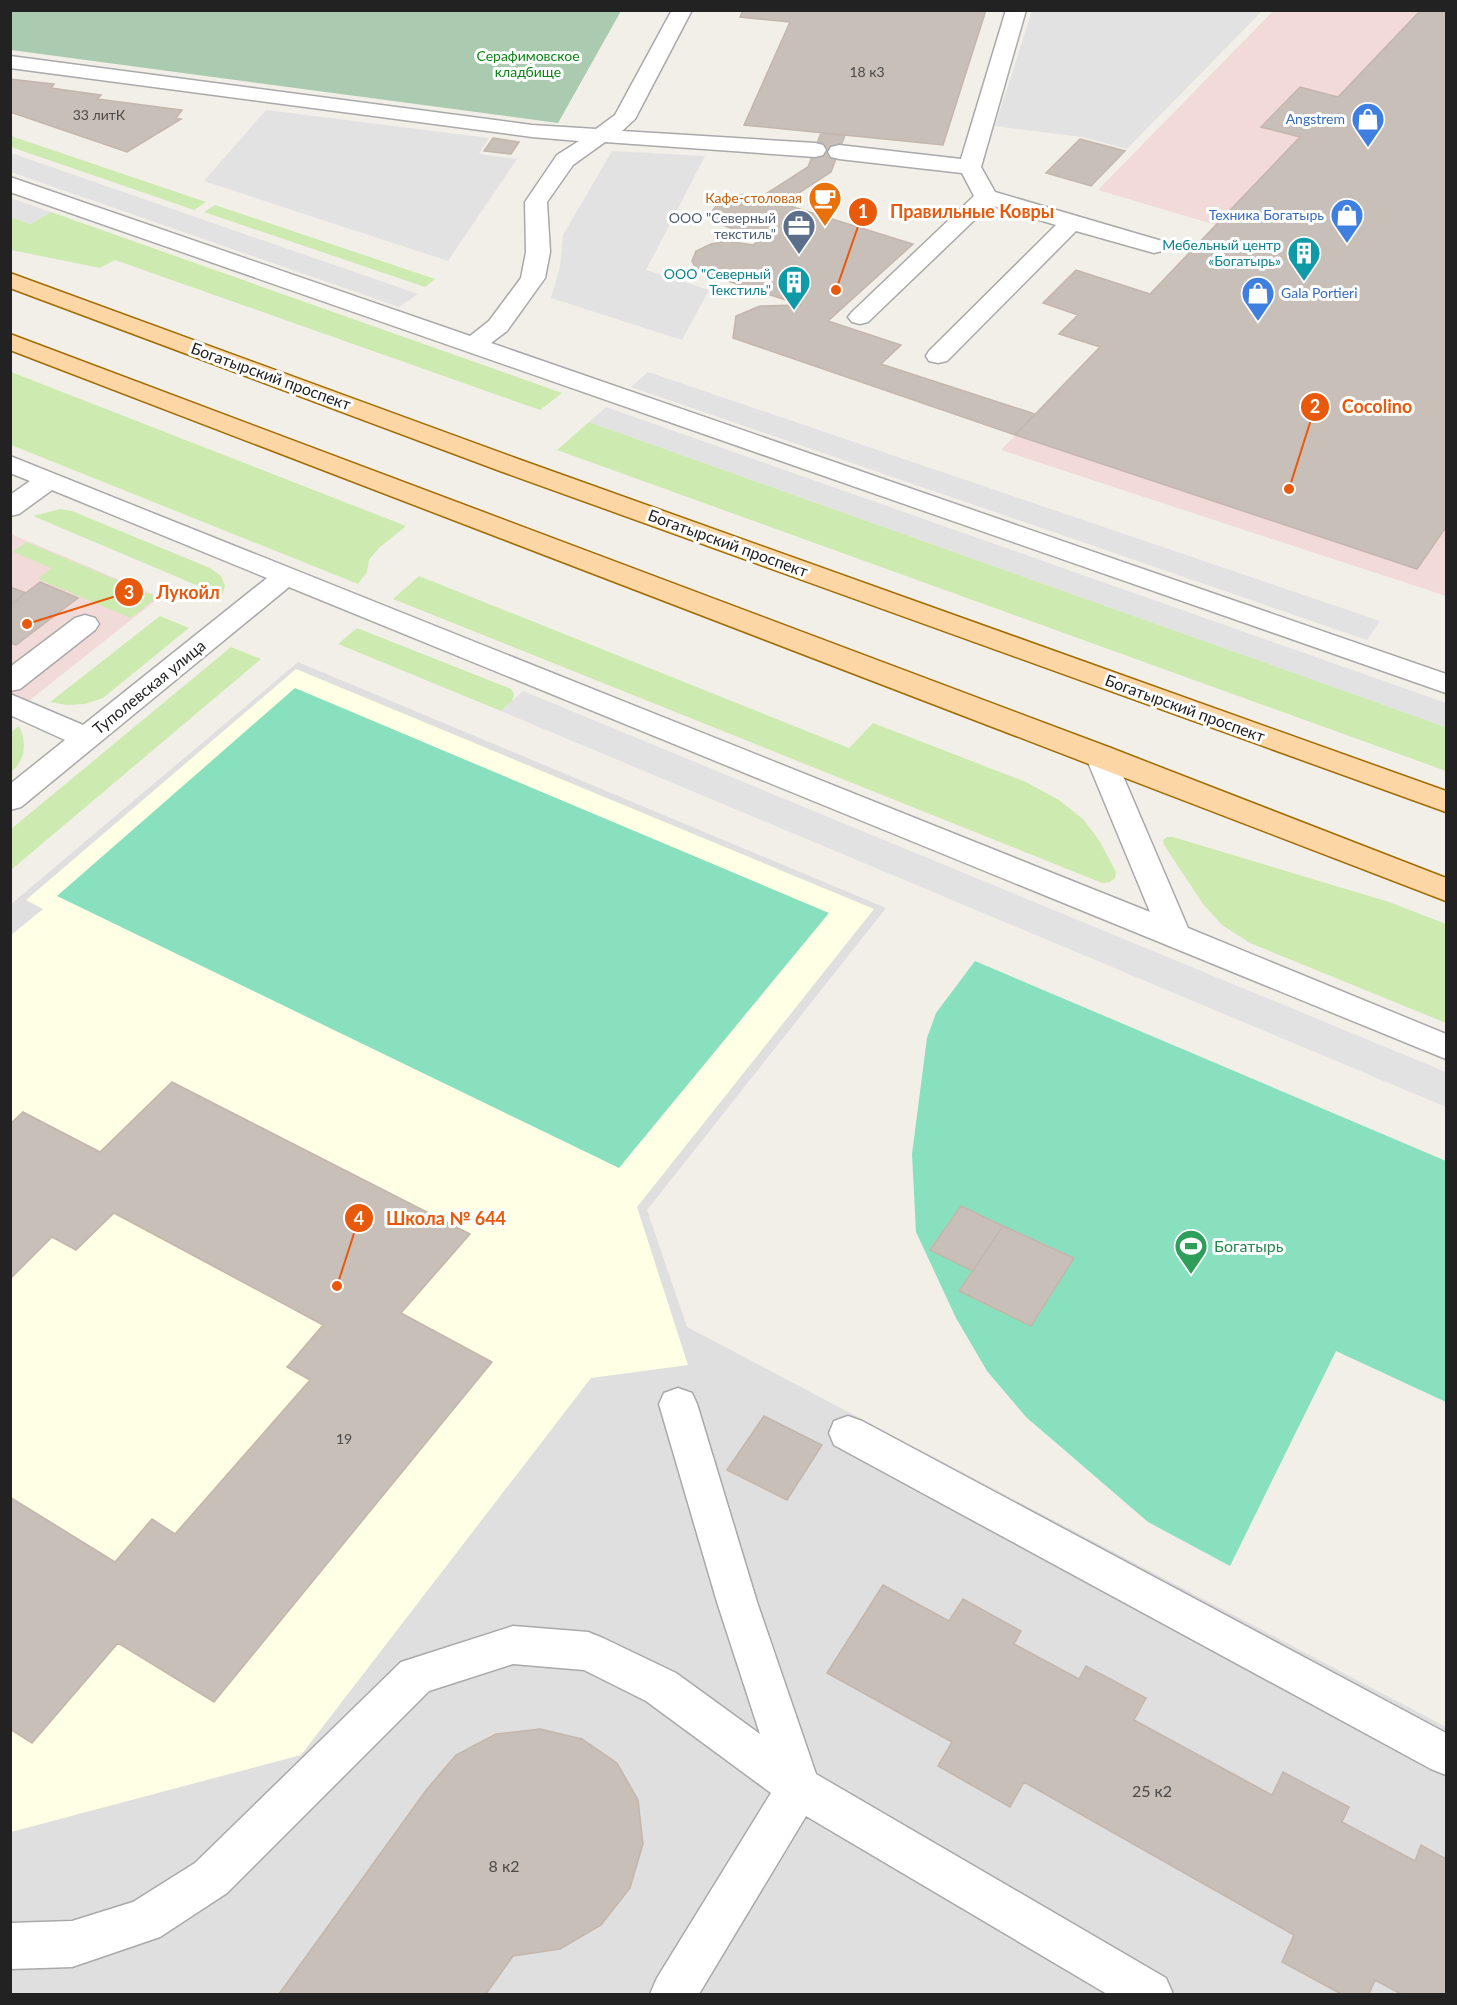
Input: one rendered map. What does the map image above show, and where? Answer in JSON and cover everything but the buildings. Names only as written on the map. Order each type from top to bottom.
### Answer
[{"type":"main road","name":"Богатырский проспект","points":[[10,280],[518,468],[1446,802]]},
{"type":"main road","points":[[10,341],[1100,755],[1446,890]]},
{"type":"street","points":[[473,346],[498,326],[533,278],[538,252],[536,202],[565,160],[624,119],[682,10]]},
{"type":"street","points":[[1016,10],[970,167],[986,197],[1154,246]]},
{"type":"street","points":[[10,62],[532,131],[815,150]]},
{"type":"street","points":[[838,152],[970,167]]},
{"type":"street","points":[[10,184],[1446,684]]},
{"type":"street","points":[[860,317],[986,197]]},
{"type":"street","points":[[938,356],[1072,222]]},
{"type":"street","points":[[10,464],[1175,935],[1446,1047]]},
{"type":"street","points":[[10,508],[49,480]]},
{"type":"street","name":"Туполевская улица","points":[[10,800],[287,575]]},
{"type":"street","points":[[10,682],[86,624]]},
{"type":"street","points":[[10,703],[86,738]]},
{"type":"street","points":[[1100,755],[1175,935]]},
{"type":"street","points":[[674,1995],[799,1788],[737,1602],[678,1404]]},
{"type":"street","points":[[848,1433],[1446,1755]]},
{"type":"street","points":[[10,1946],[72,1944],[144,1921],[211,1878],[416,1676],[513,1645],[588,1651],[661,1687],[799,1788],[1150,1995]]},
{"type":"shaded area","points":[[1032,10],[1262,11],[1127,149],[1082,137],[995,126]]},
{"type":"shaded area","name":"Мебельный центр «Богатырь»","points":[[1273,11],[1446,11],[1446,596],[1001,450],[1099,347],[1059,334],[1078,315],[1043,303],[1076,270],[1150,294],[1216,225],[1098,190]]},
{"type":"shaded area","points":[[266,110],[489,138],[479,154],[517,159],[448,261],[204,181]]},
{"type":"shaded area","points":[[612,151],[705,156],[646,270],[709,290],[682,340],[551,298],[560,267],[563,235]]},
{"type":"shaded area","points":[[11,153],[418,294],[399,307],[11,172]]},
{"type":"shaded area","points":[[11,198],[51,212],[30,224],[11,217]]},
{"type":"shaded area","points":[[648,372],[1380,621],[1367,640],[631,387]]},
{"type":"shaded area","points":[[606,407],[1446,703],[1446,727],[589,422]]},
{"type":"shaded area","points":[[11,534],[160,597],[11,715]]},
{"type":"shaded area","points":[[298,662],[886,908],[647,1210],[687,1327],[1446,1727],[1446,1994],[11,1994],[10,905]]},
{"type":"shaded area","points":[[296,669],[874,909],[637,1207],[688,1365],[591,1378],[301,1755],[11,1832],[10,936],[43,909],[26,900]]},
{"type":"shaded area","points":[[523,691],[1446,1072],[1446,1107],[501,711]]},
{"type":"green space","name":"Серафимовское кладбище","points":[[11,10],[621,11],[558,123],[11,50]]},
{"type":"green space","points":[[11,136],[206,202],[194,210],[11,147]]},
{"type":"green space","points":[[215,205],[435,279],[425,287],[204,212]]},
{"type":"green space","points":[[51,212],[562,393],[540,410],[115,260],[100,268],[11,250],[11,217],[30,224]]},
{"type":"green space","points":[[10,372],[406,526],[379,548],[369,560],[367,572],[358,584],[11,445]]},
{"type":"green space","points":[[589,422],[1446,727],[1446,771],[557,450]]},
{"type":"green space","points":[[60,509],[72,511],[210,568],[221,576],[225,586],[222,596],[33,516]]},
{"type":"green space","points":[[26,542],[157,597],[131,618],[38,579],[51,568],[13,552]]},
{"type":"green space","points":[[419,576],[849,748],[873,723],[1026,782],[1059,800],[1083,819],[1099,840],[1116,872],[1115,878],[1110,882],[1102,883],[393,599]]},
{"type":"green space","points":[[160,616],[189,628],[103,698],[85,704],[67,705],[50,702]]},
{"type":"green space","points":[[357,628],[511,689],[514,694],[512,701],[501,711],[338,644]]},
{"type":"green space","points":[[231,647],[261,659],[11,870],[11,829]]},
{"type":"green space","points":[[295,688],[829,913],[619,1168],[57,896]]},
{"type":"green space","points":[[19,726],[24,750],[20,762],[11,772],[11,732]]},
{"type":"green space","points":[[1167,837],[1389,902],[1446,924],[1446,1023],[1250,943],[1222,925],[1203,904],[1164,845],[1163,840]]},
{"type":"green space","name":"Богатырь","points":[[975,961],[1446,1161],[1446,1402],[1336,1351],[1230,1566],[1148,1522],[1026,1417],[987,1371],[956,1318],[916,1232],[912,1154],[927,1038],[936,1013]]},
{"type":"place","name":"Angstrem","points":[[1368,148]]},
{"type":"place","name":"Кафе-столовая","points":[[825,227]]},
{"type":"place","name":"Техника Богатырь","points":[[1347,244]]},
{"type":"place","name":"ООО \"Северный текстиль\"","points":[[799,255]]},
{"type":"place","name":"Мебельный центр «Богатырь»","points":[[1304,282]]},
{"type":"place","name":"Правильные Ковры","points":[[836,290]]},
{"type":"place","name":"ООО \"Северный Текстиль\"","points":[[794,311]]},
{"type":"place","name":"Gala Portieri","points":[[1258,322]]},
{"type":"place","name":"Cocolino","points":[[1289,489]]},
{"type":"place","name":"Лукойл","points":[[27,624]]},
{"type":"place","name":"Богатырь","points":[[1191,1275]]},
{"type":"place","name":"Школа № 644","points":[[337,1286]]}]
